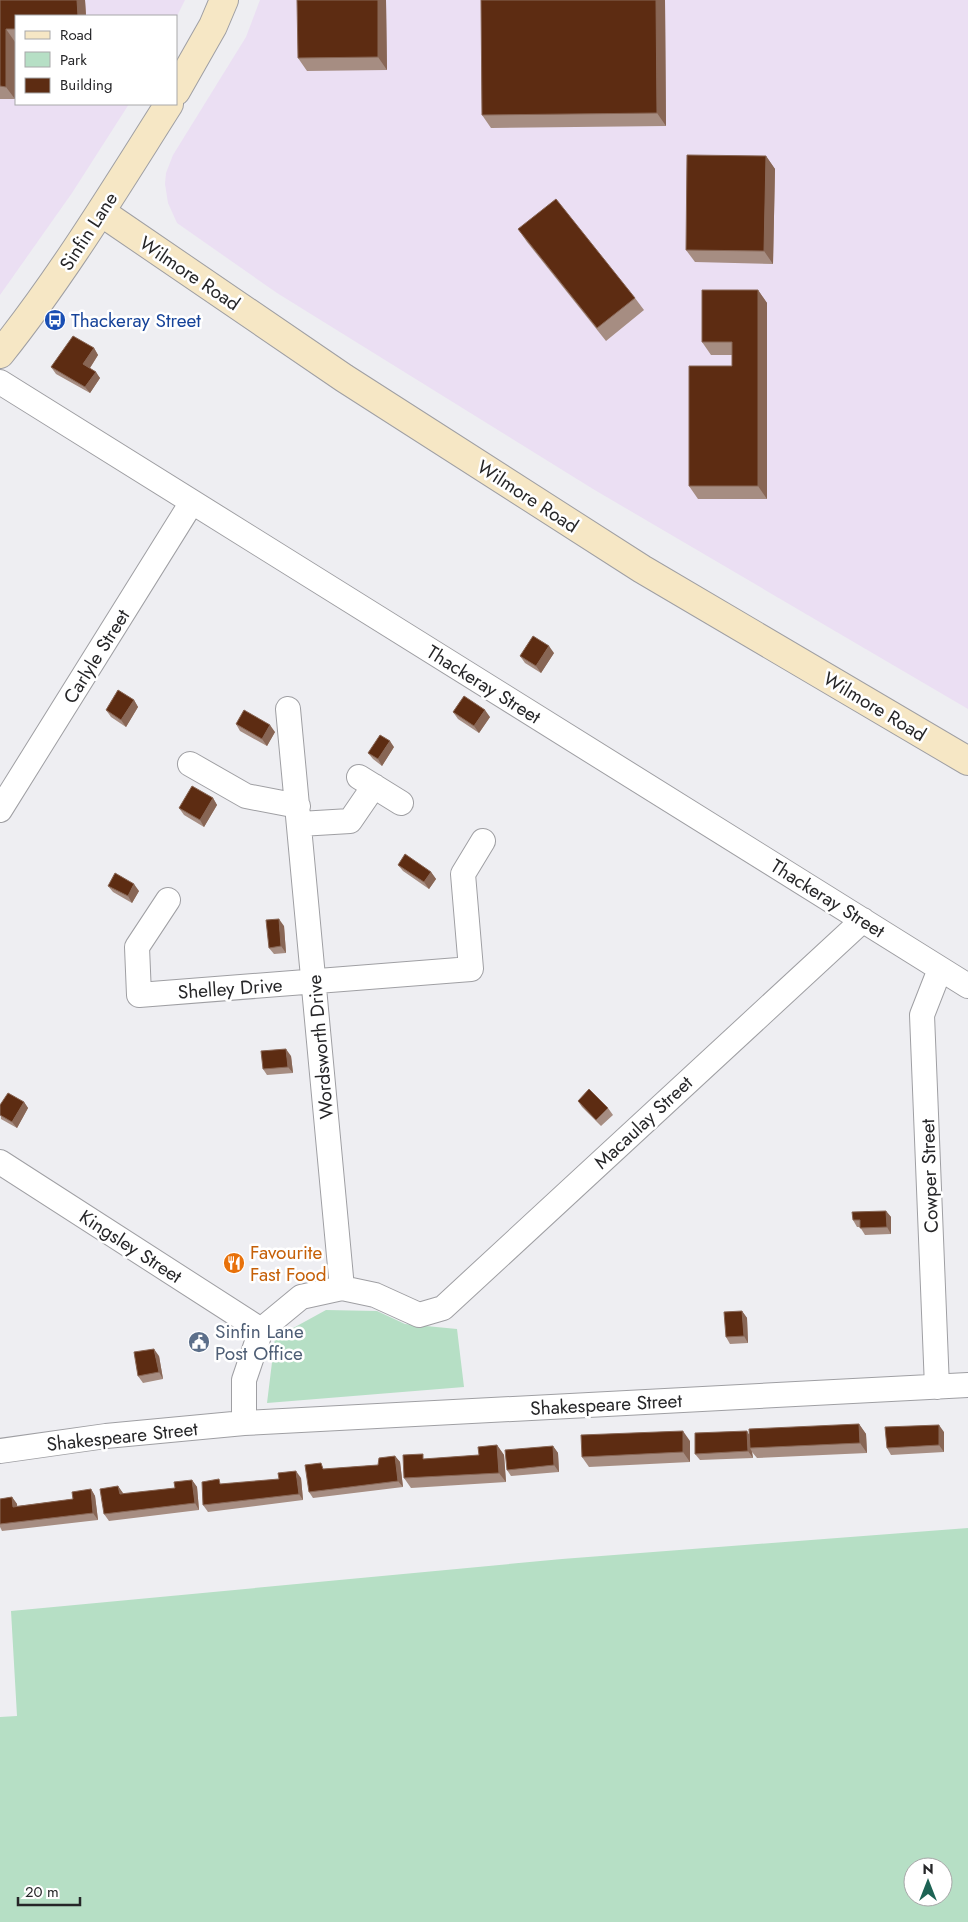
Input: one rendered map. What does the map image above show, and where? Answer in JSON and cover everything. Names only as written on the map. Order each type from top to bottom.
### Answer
[{"type":"street","points":[[178,87],[209,33],[224,0]]},
{"type":"street","name":"Sinfin Lane","points":[[0,354],[31,316],[101,212],[167,105]]},
{"type":"street","name":"Wilmore Road","points":[[101,212],[344,378],[642,569],[968,761]]},
{"type":"street","name":"Thackeray Street","points":[[0,382],[968,986]]},
{"type":"street","name":"Carlyle Street","points":[[0,810],[192,502]]},
{"type":"street","name":"Wordsworth Drive","points":[[288,709],[342,1288]]},
{"type":"street","points":[[190,764],[246,796],[299,815],[350,821],[366,782],[401,803]]},
{"type":"street","name":"Shelley Drive","points":[[168,900],[137,947],[139,995],[471,969],[463,874],[483,842]]},
{"type":"street","name":"Macaulay Street","points":[[342,1288],[375,1295],[419,1315],[443,1308],[863,920]]},
{"type":"street","name":"Cowper Street","points":[[937,1386],[922,1015],[940,969]]},
{"type":"street","name":"Kingsley Street","points":[[0,1162],[261,1330]]},
{"type":"street","points":[[244,1423],[244,1380],[261,1330],[301,1297],[342,1288]]},
{"type":"street","name":"Shakespeare Street","points":[[0,1450],[106,1436],[244,1423],[968,1385]]},
{"type":"shaded area","points":[[0,0],[185,0],[178,15],[15,15],[15,105],[128,105],[72,193],[0,295]]},
{"type":"shaded area","points":[[260,0],[968,0],[968,709],[593,489],[277,293],[177,223],[168,203],[165,184],[166,173],[173,155],[246,37]]},
{"type":"green space","points":[[326,1310],[377,1311],[405,1324],[457,1329],[464,1387],[267,1403],[275,1338]]},
{"type":"green space","points":[[968,1528],[968,1922],[0,1922],[0,1717],[17,1716],[11,1611],[562,1559]]},
{"type":"building","points":[[0,0],[77,0],[78,15],[15,15],[15,29],[6,29],[6,87],[0,86]]},
{"type":"building","points":[[297,0],[378,0],[378,57],[298,58]]},
{"type":"building","points":[[481,0],[656,0],[657,113],[482,115]]},
{"type":"building","points":[[687,155],[766,156],[764,251],[686,250]]},
{"type":"building","points":[[556,199],[635,298],[597,328],[518,229]]},
{"type":"building","points":[[702,290],[758,290],[758,486],[689,486],[689,366],[732,366],[732,342],[702,342]]},
{"type":"building","points":[[73,336],[94,348],[83,364],[96,372],[85,387],[51,367]]},
{"type":"building","points":[[533,636],[549,646],[536,666],[520,656]]},
{"type":"building","points":[[118,690],[134,700],[121,720],[106,710]]},
{"type":"building","points":[[464,696],[485,710],[474,726],[453,712]]},
{"type":"building","points":[[244,710],[270,725],[262,739],[236,724]]},
{"type":"building","points":[[380,735],[390,741],[378,759],[368,753]]},
{"type":"building","points":[[192,786],[213,798],[200,820],[179,808]]},
{"type":"building","points":[[405,854],[431,872],[424,882],[398,865]]},
{"type":"building","points":[[115,873],[134,884],[128,896],[108,886]]},
{"type":"building","points":[[279,919],[281,946],[269,948],[266,920]]},
{"type":"building","points":[[286,1049],[288,1067],[263,1069],[261,1051]]},
{"type":"building","points":[[589,1089],[608,1108],[596,1120],[578,1101]]},
{"type":"building","points":[[8,1093],[24,1102],[12,1122],[0,1115],[0,1105]]},
{"type":"building","points":[[886,1211],[887,1227],[860,1228],[860,1220],[853,1220],[852,1212]]},
{"type":"building","points":[[742,1311],[744,1336],[726,1337],[724,1312]]},
{"type":"building","points":[[154,1349],[159,1372],[138,1376],[134,1352]]},
{"type":"building","points":[[859,1424],[860,1443],[750,1448],[749,1429]]},
{"type":"building","points":[[939,1425],[939,1445],[887,1448],[885,1427]]},
{"type":"building","points":[[683,1431],[683,1452],[582,1457],[581,1435]]},
{"type":"building","points":[[747,1431],[748,1451],[695,1454],[695,1433]]},
{"type":"building","points":[[497,1445],[499,1473],[404,1478],[403,1455],[423,1454],[423,1459],[479,1455],[478,1447]]},
{"type":"building","points":[[553,1446],[554,1465],[507,1470],[505,1450]]},
{"type":"building","points":[[395,1456],[398,1481],[309,1492],[305,1465],[321,1463],[323,1469],[378,1465],[379,1458]]},
{"type":"building","points":[[296,1471],[299,1494],[203,1505],[202,1482],[219,1479],[220,1484],[279,1479],[278,1473]]},
{"type":"building","points":[[192,1480],[195,1503],[104,1514],[100,1489],[118,1486],[120,1494],[175,1488],[174,1482]]},
{"type":"building","points":[[91,1489],[93,1513],[0,1524],[0,1499],[12,1497],[13,1507],[73,1499],[72,1492]]},
{"type":"place","name":"Thackeray Street","points":[[55,320]]},
{"type":"place","name":"Favourite Fast Food","points":[[234,1263]]},
{"type":"place","name":"Sinfin Lane Post Office","points":[[199,1342]]}]
